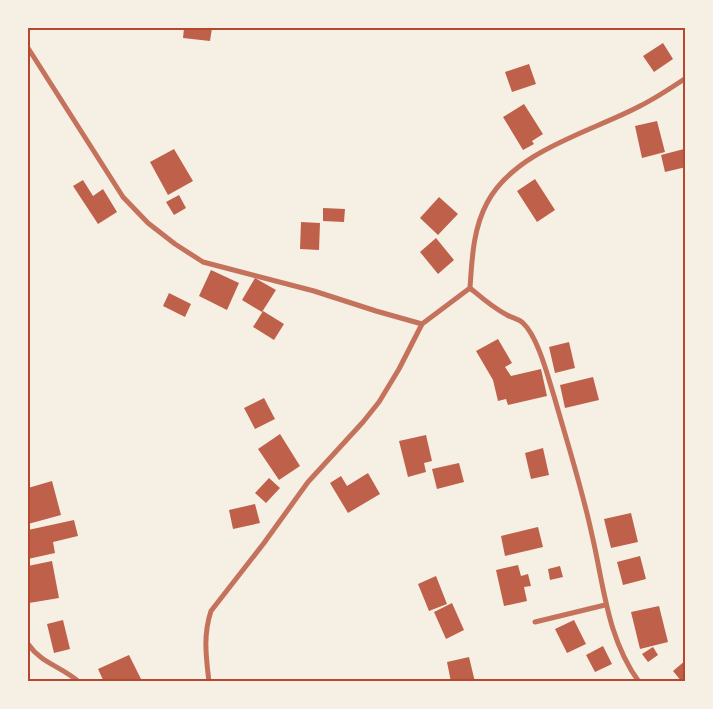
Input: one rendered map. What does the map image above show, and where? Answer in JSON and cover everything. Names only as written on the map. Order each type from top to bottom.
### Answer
[{"type":"street","points":[[28,48],[123,197],[148,223],[176,244],[203,262],[314,291],[376,312],[422,324]]},
{"type":"street","points":[[209,682],[206,638],[207,624],[211,611],[308,482],[379,402],[400,369],[422,324],[470,288],[473,251],[478,227],[488,202],[502,181],[531,159],[564,140],[640,106],[686,78]]},
{"type":"street","points":[[470,288],[487,303],[523,323],[540,354],[592,534],[606,605],[614,634],[630,668],[639,682]]},
{"type":"street","points":[[535,622],[606,605]]},
{"type":"street","points":[[28,644],[33,652],[48,664],[68,672],[79,682]]},
{"type":"building","points":[[184,28],[212,28],[210,41],[183,38]]},
{"type":"building","points":[[663,43],[673,59],[654,72],[643,56]]},
{"type":"building","points":[[529,64],[536,84],[512,92],[505,72]]},
{"type":"building","points":[[524,104],[543,134],[532,141],[534,144],[523,150],[503,117]]},
{"type":"building","points":[[657,121],[665,152],[642,158],[635,126]]},
{"type":"building","points":[[174,149],[193,181],[168,195],[150,162]]},
{"type":"building","points":[[684,149],[686,167],[665,172],[661,155]]},
{"type":"building","points":[[535,179],[555,210],[537,222],[517,191]]},
{"type":"building","points":[[83,180],[93,196],[103,189],[117,212],[98,224],[73,186]]},
{"type":"building","points":[[179,195],[186,208],[174,215],[166,202]]},
{"type":"building","points":[[439,197],[458,214],[438,235],[420,218]]},
{"type":"building","points":[[323,208],[345,209],[344,222],[323,221]]},
{"type":"building","points":[[301,222],[320,223],[319,250],[300,249]]},
{"type":"building","points":[[436,238],[454,260],[438,274],[420,252]]},
{"type":"building","points":[[211,270],[239,283],[227,310],[199,296]]},
{"type":"building","points":[[255,278],[276,290],[262,312],[242,300]]},
{"type":"building","points":[[169,293],[191,304],[185,317],[163,306]]},
{"type":"building","points":[[263,311],[284,324],[274,340],[253,327]]},
{"type":"building","points":[[498,339],[512,363],[505,367],[511,376],[541,369],[547,396],[508,405],[506,399],[498,401],[493,380],[476,351]]},
{"type":"building","points":[[569,342],[575,368],[555,373],[549,347]]},
{"type":"building","points":[[593,377],[599,400],[565,408],[560,385]]},
{"type":"building","points":[[264,398],[275,419],[255,429],[244,408]]},
{"type":"building","points":[[280,434],[300,466],[279,480],[258,449]]},
{"type":"building","points":[[426,435],[432,461],[424,463],[426,472],[408,477],[399,441]]},
{"type":"building","points":[[543,448],[549,475],[531,479],[525,453]]},
{"type":"building","points":[[459,463],[464,482],[437,489],[432,469]]},
{"type":"building","points":[[368,473],[380,494],[348,513],[330,483],[341,476],[347,486]]},
{"type":"building","points":[[269,478],[280,488],[266,503],[255,493]]},
{"type":"building","points":[[52,481],[61,515],[28,524],[28,494],[30,494],[28,488]]},
{"type":"building","points":[[255,504],[260,523],[233,529],[229,510]]},
{"type":"building","points":[[631,513],[638,542],[611,548],[604,519]]},
{"type":"building","points":[[74,520],[78,536],[53,542],[55,553],[28,559],[28,530]]},
{"type":"building","points":[[538,527],[543,547],[505,556],[501,536]]},
{"type":"building","points":[[640,556],[646,579],[623,585],[617,562]]},
{"type":"building","points":[[52,561],[59,598],[29,603],[28,566]]},
{"type":"building","points":[[518,565],[521,576],[528,574],[531,586],[524,587],[527,601],[504,606],[496,570]]},
{"type":"building","points":[[560,566],[563,577],[550,580],[548,569]]},
{"type":"building","points":[[436,576],[447,604],[429,611],[418,584]]},
{"type":"building","points":[[452,603],[464,630],[446,639],[434,612]]},
{"type":"building","points":[[659,606],[668,642],[640,649],[631,612]]},
{"type":"building","points":[[63,620],[70,649],[54,653],[47,624]]},
{"type":"building","points":[[574,620],[586,644],[567,653],[555,629]]},
{"type":"building","points":[[603,646],[612,664],[595,672],[586,655]]},
{"type":"building","points":[[653,647],[658,655],[648,662],[642,654]]},
{"type":"building","points":[[129,655],[141,679],[136,682],[104,682],[98,669]]},
{"type":"building","points":[[469,657],[475,682],[451,682],[447,662]]},
{"type":"building","points":[[686,660],[686,682],[682,682],[673,671]]}]
